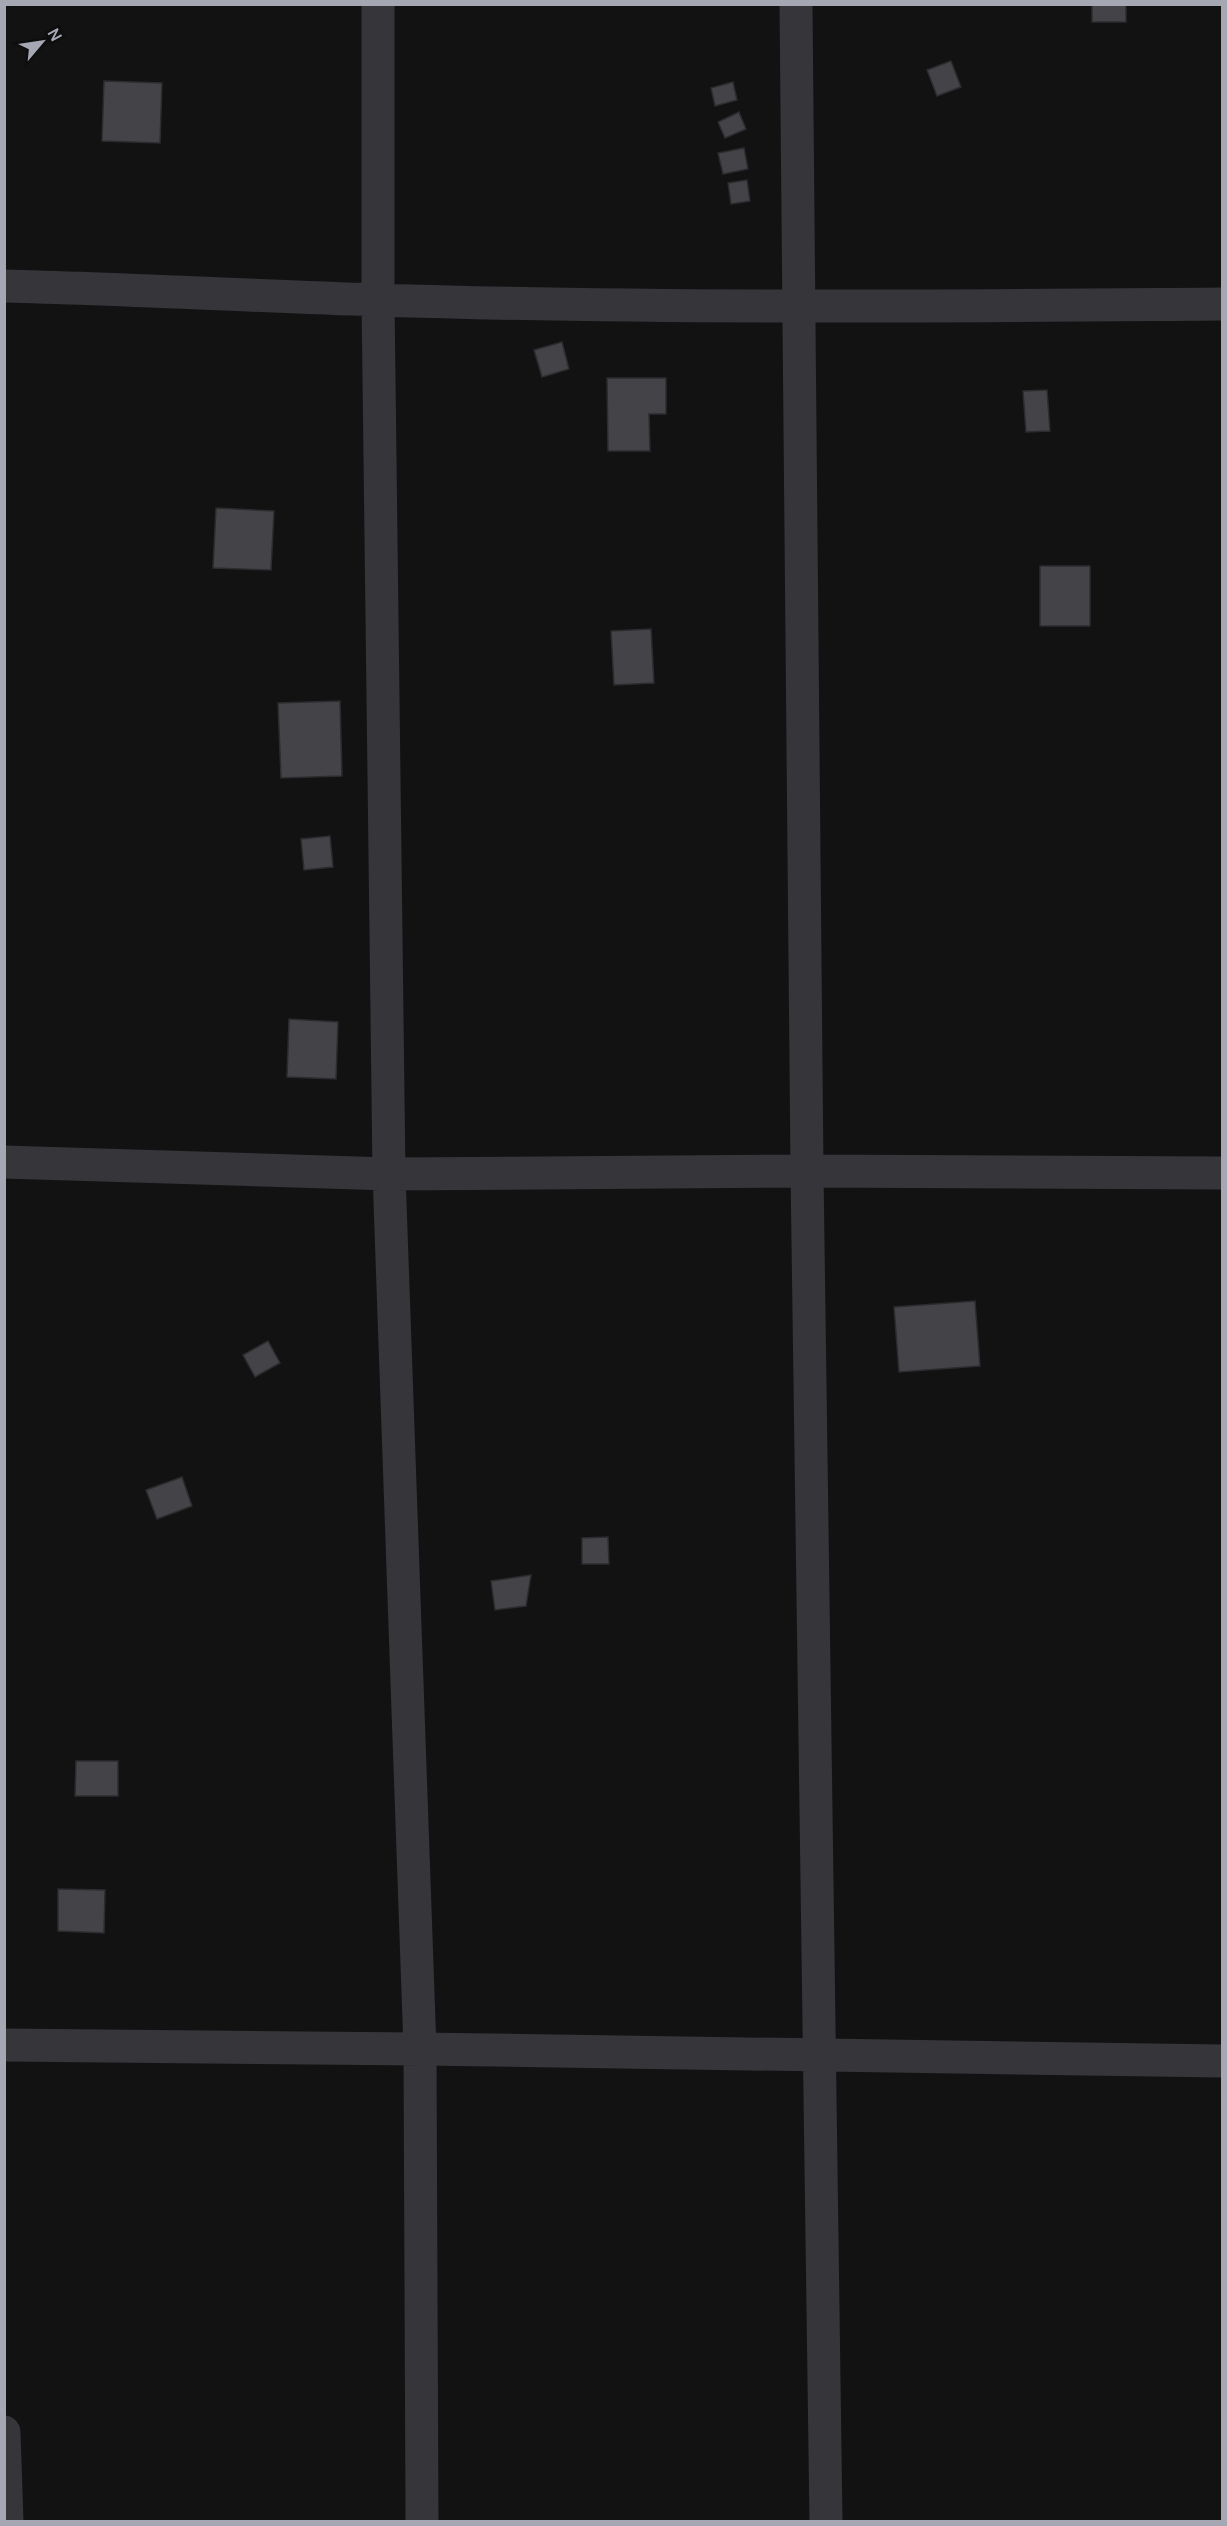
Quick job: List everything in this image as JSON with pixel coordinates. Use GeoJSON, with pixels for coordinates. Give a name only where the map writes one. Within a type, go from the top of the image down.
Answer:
{"type":"FeatureCollection","features":[{"type":"Feature","properties":{"kind":"street"},"geometry":{"type":"LineString","coordinates":[[378,4],[378,300],[389,1174],[420,2049],[422,2522]]}},
{"type":"Feature","properties":{"kind":"street"},"geometry":{"type":"LineString","coordinates":[[796,4],[797,307],[807,1172],[826,2522]]}},
{"type":"Feature","properties":{"kind":"street"},"geometry":{"type":"LineString","coordinates":[[4,286],[116,288],[378,300],[797,307],[1222,304]]}},
{"type":"Feature","properties":{"kind":"street"},"geometry":{"type":"LineString","coordinates":[[4,1162],[389,1174],[1222,1173]]}},
{"type":"Feature","properties":{"kind":"street"},"geometry":{"type":"LineString","coordinates":[[4,2045],[1222,2061]]}},
{"type":"Feature","properties":{"kind":"street"},"geometry":{"type":"LineString","coordinates":[[4,2432],[7,2522]]}},
{"type":"Feature","properties":{"kind":"building"},"geometry":{"type":"Polygon","coordinates":[[[1092,4],[1126,4],[1126,22],[1092,22],[1092,4]]]}},
{"type":"Feature","properties":{"kind":"building"},"geometry":{"type":"Polygon","coordinates":[[[951,61],[961,87],[937,96],[927,70],[951,61]]]}},
{"type":"Feature","properties":{"kind":"building"},"geometry":{"type":"Polygon","coordinates":[[[104,81],[162,83],[160,143],[102,141],[104,81]]]}},
{"type":"Feature","properties":{"kind":"building"},"geometry":{"type":"Polygon","coordinates":[[[733,82],[737,100],[715,106],[711,88],[733,82]]]}},
{"type":"Feature","properties":{"kind":"building"},"geometry":{"type":"Polygon","coordinates":[[[739,112],[746,129],[725,138],[718,122],[739,112]]]}},
{"type":"Feature","properties":{"kind":"building"},"geometry":{"type":"Polygon","coordinates":[[[744,148],[748,169],[723,174],[718,153],[744,148]]]}},
{"type":"Feature","properties":{"kind":"building"},"geometry":{"type":"Polygon","coordinates":[[[747,180],[750,201],[731,204],[728,183],[747,180]]]}},
{"type":"Feature","properties":{"kind":"building"},"geometry":{"type":"Polygon","coordinates":[[[562,342],[569,369],[542,377],[534,350],[562,342]]]}},
{"type":"Feature","properties":{"kind":"building"},"geometry":{"type":"Polygon","coordinates":[[[607,378],[666,378],[666,414],[649,414],[650,451],[608,451],[607,378]]]}},
{"type":"Feature","properties":{"kind":"building"},"geometry":{"type":"Polygon","coordinates":[[[1047,390],[1050,431],[1026,432],[1023,391],[1047,390]]]}},
{"type":"Feature","properties":{"kind":"building"},"geometry":{"type":"Polygon","coordinates":[[[216,508],[274,511],[271,570],[213,568],[216,508]]]}},
{"type":"Feature","properties":{"kind":"building"},"geometry":{"type":"Polygon","coordinates":[[[1040,566],[1090,566],[1090,626],[1040,626],[1040,566]]]}},
{"type":"Feature","properties":{"kind":"building"},"geometry":{"type":"Polygon","coordinates":[[[651,629],[654,683],[614,685],[611,631],[651,629]]]}},
{"type":"Feature","properties":{"kind":"building"},"geometry":{"type":"Polygon","coordinates":[[[340,701],[342,776],[281,778],[278,703],[340,701]]]}},
{"type":"Feature","properties":{"kind":"building"},"geometry":{"type":"Polygon","coordinates":[[[330,836],[333,867],[304,870],[301,839],[330,836]]]}},
{"type":"Feature","properties":{"kind":"building"},"geometry":{"type":"Polygon","coordinates":[[[289,1019],[338,1022],[336,1079],[287,1077],[289,1019]]]}},
{"type":"Feature","properties":{"kind":"building"},"geometry":{"type":"Polygon","coordinates":[[[975,1301],[980,1366],[899,1372],[894,1307],[975,1301]]]}},
{"type":"Feature","properties":{"kind":"building"},"geometry":{"type":"Polygon","coordinates":[[[268,1341],[280,1363],[255,1377],[243,1355],[268,1341]]]}},
{"type":"Feature","properties":{"kind":"building"},"geometry":{"type":"Polygon","coordinates":[[[182,1477],[192,1506],[157,1519],[146,1490],[182,1477]]]}},
{"type":"Feature","properties":{"kind":"building"},"geometry":{"type":"Polygon","coordinates":[[[608,1537],[609,1564],[582,1564],[582,1538],[608,1537]]]}},
{"type":"Feature","properties":{"kind":"building"},"geometry":{"type":"Polygon","coordinates":[[[531,1575],[526,1606],[495,1610],[491,1581],[531,1575]]]}},
{"type":"Feature","properties":{"kind":"building"},"geometry":{"type":"Polygon","coordinates":[[[76,1761],[118,1761],[118,1796],[75,1796],[76,1761]]]}},
{"type":"Feature","properties":{"kind":"building"},"geometry":{"type":"Polygon","coordinates":[[[58,1889],[105,1890],[104,1933],[58,1931],[58,1889]]]}}]}
